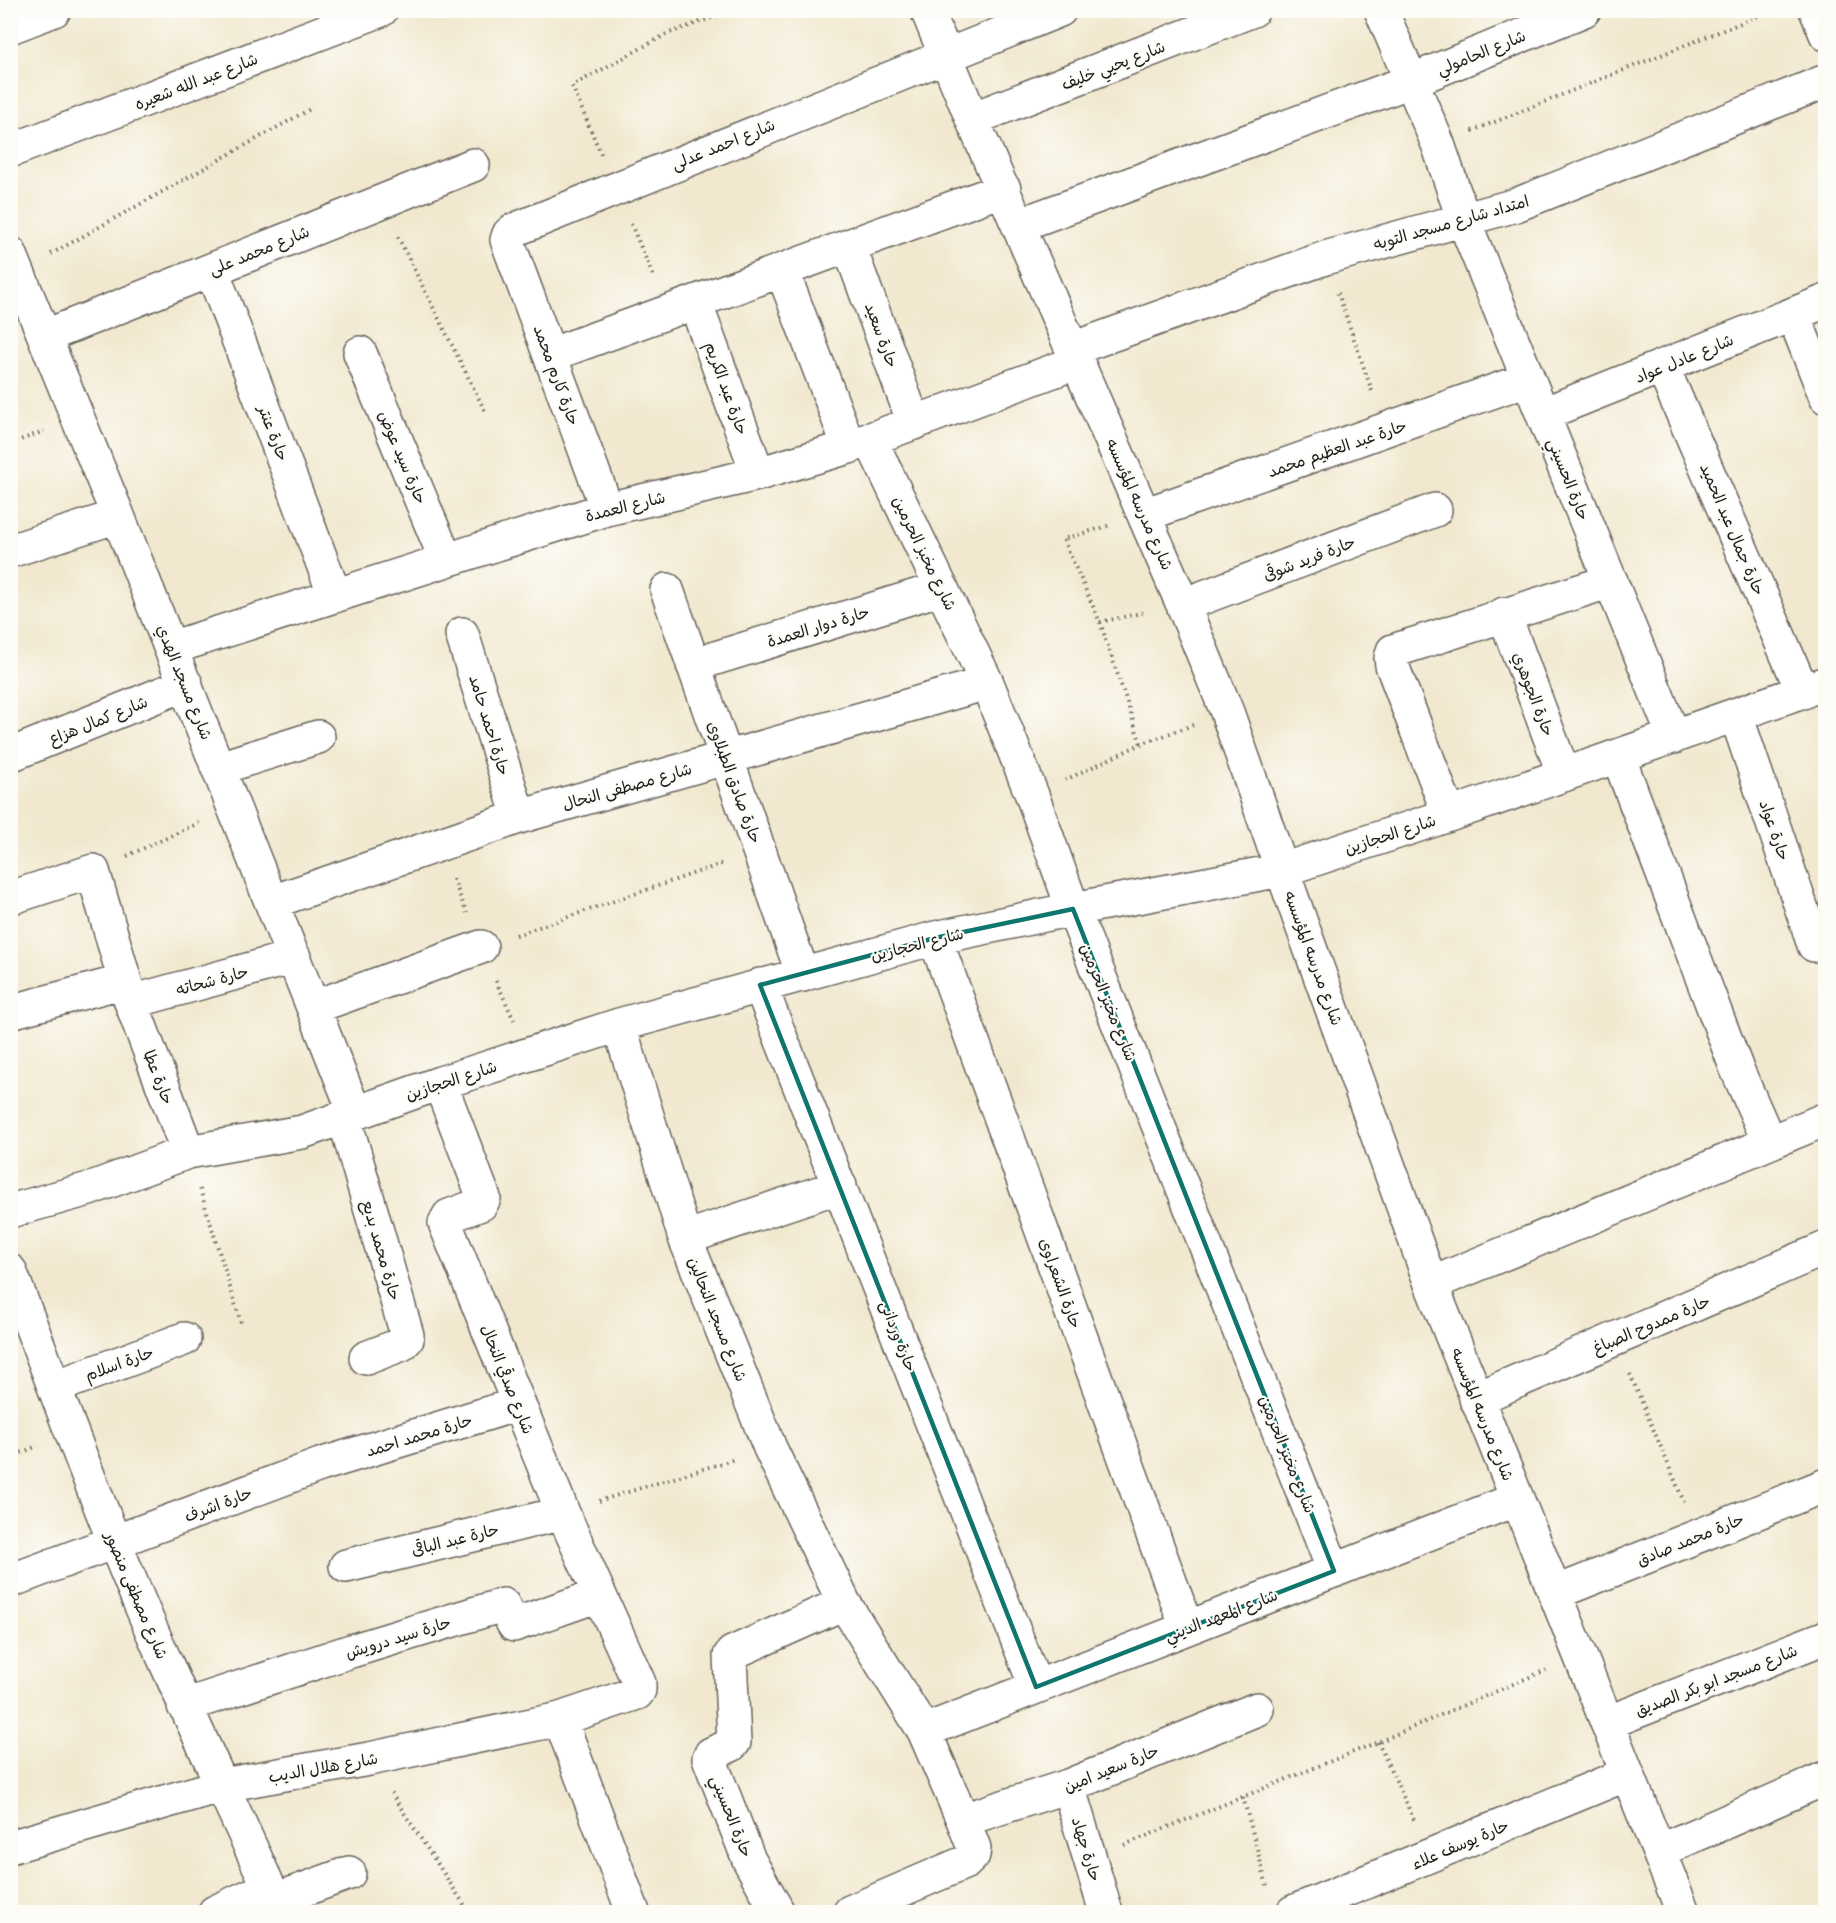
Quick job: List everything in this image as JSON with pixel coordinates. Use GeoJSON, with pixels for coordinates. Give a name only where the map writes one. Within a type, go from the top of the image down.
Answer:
{"type":"FeatureCollection","features":[{"type":"Feature","properties":{"kind":"street"},"geometry":{"type":"LineString","coordinates":[[10,27],[54,10]]}},
{"type":"Feature","properties":{"kind":"street","name":"شارع عبد الله شعيره"},"geometry":{"type":"LineString","coordinates":[[10,151],[381,10]]}},
{"type":"Feature","properties":{"kind":"street","name":"شارع مدرسه المؤسسه"},"geometry":{"type":"LineString","coordinates":[[927,10],[1227,712],[1431,1284],[1683,1912]]}},
{"type":"Feature","properties":{"kind":"street","name":"شارع احمد عدلى"},"geometry":{"type":"LineString","coordinates":[[507,240],[509,234],[514,230],[1060,10]]}},
{"type":"Feature","properties":{"kind":"street","name":"شارع يحيي خليف"},"geometry":{"type":"LineString","coordinates":[[972,119],[1253,10]]}},
{"type":"Feature","properties":{"kind":"street","name":"حارة الحسيني"},"geometry":{"type":"LineString","coordinates":[[1381,10],[1438,144],[1464,221],[1674,737]]}},
{"type":"Feature","properties":{"kind":"street","name":"شارع الحامولي"},"geometry":{"type":"LineString","coordinates":[[1019,225],[1411,81],[1584,10]]}},
{"type":"Feature","properties":{"kind":"street"},"geometry":{"type":"LineString","coordinates":[[1816,10],[1826,34]]}},
{"type":"Feature","properties":{"kind":"street","name":"امتداد شارع مسجد التوبه"},"geometry":{"type":"LineString","coordinates":[[1075,355],[1326,258],[1516,206],[1826,81]]}},
{"type":"Feature","properties":{"kind":"street","name":"شارع محمد على"},"geometry":{"type":"LineString","coordinates":[[45,336],[473,165]]}},
{"type":"Feature","properties":{"kind":"street"},"geometry":{"type":"LineString","coordinates":[[550,355],[1004,189]]}},
{"type":"Feature","properties":{"kind":"street","name":"حارة كارم محمد"},"geometry":{"type":"LineString","coordinates":[[507,240],[607,509]]}},
{"type":"Feature","properties":{"kind":"street","name":"حارة سعيد"},"geometry":{"type":"LineString","coordinates":[[849,246],[914,423]]}},
{"type":"Feature","properties":{"kind":"street","name":"شارع مسجد الهدي"},"geometry":{"type":"LineString","coordinates":[[13,266],[45,336],[186,684],[314,1007],[350,1115]]}},
{"type":"Feature","properties":{"kind":"street","name":"حارة عنتر"},"geometry":{"type":"LineString","coordinates":[[212,270],[336,596]]}},
{"type":"Feature","properties":{"kind":"street","name":"شارع مخبز الحرمين"},"geometry":{"type":"LineString","coordinates":[[782,270],[860,443],[942,588],[987,682],[1032,795],[1073,909],[1334,1570]]}},
{"type":"Feature","properties":{"kind":"street","name":"شارع عادل عواد"},"geometry":{"type":"LineString","coordinates":[[1543,414],[1826,301]]}},
{"type":"Feature","properties":{"kind":"street","name":"حارة عبد الكريم"},"geometry":{"type":"LineString","coordinates":[[695,302],[758,474]]}},
{"type":"Feature","properties":{"kind":"street"},"geometry":{"type":"LineString","coordinates":[[1793,314],[1826,397]]}},
{"type":"Feature","properties":{"kind":"street","name":"حارة سيد عوض"},"geometry":{"type":"LineString","coordinates":[[360,353],[446,560]]}},
{"type":"Feature","properties":{"kind":"street","name":"شارع العمدة"},"geometry":{"type":"LineString","coordinates":[[171,648],[607,509],[758,474],[860,443],[914,423],[1075,355]]}},
{"type":"Feature","properties":{"kind":"street","name":"حارة جمال عبد الحميد"},"geometry":{"type":"LineString","coordinates":[[1662,366],[1814,687]]}},
{"type":"Feature","properties":{"kind":"street","name":"حارة عبد العظيم محمد"},"geometry":{"type":"LineString","coordinates":[[1144,515],[1528,379]]}},
{"type":"Feature","properties":{"kind":"street","name":"حارة فريد شوقى"},"geometry":{"type":"LineString","coordinates":[[1183,605],[1435,510]]}},
{"type":"Feature","properties":{"kind":"street"},"geometry":{"type":"LineString","coordinates":[[10,551],[118,516]]}},
{"type":"Feature","properties":{"kind":"street"},"geometry":{"type":"LineString","coordinates":[[1449,815],[1392,664],[1393,651],[1611,581]]}},
{"type":"Feature","properties":{"kind":"street","name":"حارة دوار العمدة"},"geometry":{"type":"LineString","coordinates":[[693,665],[942,588]]}},
{"type":"Feature","properties":{"kind":"street","name":"حارة صادق الطبلاوى"},"geometry":{"type":"LineString","coordinates":[[667,590],[803,975]]}},
{"type":"Feature","properties":{"kind":"street","name":"حارة الجوهري"},"geometry":{"type":"LineString","coordinates":[[1504,614],[1564,775]]}},
{"type":"Feature","properties":{"kind":"street","name":"حارة احمد حامد"},"geometry":{"type":"LineString","coordinates":[[462,634],[519,817]]}},
{"type":"Feature","properties":{"kind":"street","name":"شارع مصطفى النحال"},"geometry":{"type":"LineString","coordinates":[[272,902],[519,817],[987,682]]}},
{"type":"Feature","properties":{"kind":"street","name":"شارع كمال هزاع"},"geometry":{"type":"LineString","coordinates":[[10,755],[186,684]]}},
{"type":"Feature","properties":{"kind":"street","name":"شارع الحجازين"},"geometry":{"type":"LineString","coordinates":[[10,1211],[89,1189],[188,1152],[302,1132],[440,1083],[619,1025],[935,938],[1073,909],[1282,870],[1449,815],[1814,687]]}},
{"type":"Feature","properties":{"kind":"street","name":"حارة عواد"},"geometry":{"type":"LineString","coordinates":[[1736,715],[1814,945]]}},
{"type":"Feature","properties":{"kind":"street"},"geometry":{"type":"LineString","coordinates":[[219,768],[318,737]]}},
{"type":"Feature","properties":{"kind":"street"},"geometry":{"type":"LineString","coordinates":[[1618,756],[1736,1067],[1769,1142]]}},
{"type":"Feature","properties":{"kind":"street"},"geometry":{"type":"LineString","coordinates":[[10,898],[93,871]]}},
{"type":"Feature","properties":{"kind":"street","name":"حارة عطا"},"geometry":{"type":"LineString","coordinates":[[93,871],[128,992],[188,1152]]}},
{"type":"Feature","properties":{"kind":"street","name":"حارة الشعراوى"},"geometry":{"type":"LineString","coordinates":[[935,938],[1187,1628]]}},
{"type":"Feature","properties":{"kind":"street"},"geometry":{"type":"LineString","coordinates":[[314,1007],[481,947]]}},
{"type":"Feature","properties":{"kind":"street","name":"حارة شحاته"},"geometry":{"type":"LineString","coordinates":[[10,1012],[128,992],[294,957]]}},
{"type":"Feature","properties":{"kind":"street","name":"حارة وردانى"},"geometry":{"type":"LineString","coordinates":[[760,985],[1036,1687]]}},
{"type":"Feature","properties":{"kind":"street","name":"شارع مسجد النحالين"},"geometry":{"type":"LineString","coordinates":[[619,1025],[685,1238],[770,1448],[844,1603],[924,1731],[974,1848],[973,1855],[966,1862],[850,1912]]}},
{"type":"Feature","properties":{"kind":"street","name":"شارع صدقي النحال"},"geometry":{"type":"LineString","coordinates":[[440,1083],[484,1198],[481,1204],[449,1216],[445,1223],[563,1513],[639,1683],[637,1693]]}},
{"type":"Feature","properties":{"kind":"street","name":"حارة محمد بديع"},"geometry":{"type":"LineString","coordinates":[[350,1115],[407,1335],[407,1339],[402,1344],[366,1358]]}},
{"type":"Feature","properties":{"kind":"street"},"geometry":{"type":"LineString","coordinates":[[1431,1284],[1826,1119]]}},
{"type":"Feature","properties":{"kind":"street"},"geometry":{"type":"LineString","coordinates":[[685,1238],[840,1186]]}},
{"type":"Feature","properties":{"kind":"street","name":"حارة ممدوح الصباغ"},"geometry":{"type":"LineString","coordinates":[[1476,1399],[1826,1248]]}},
{"type":"Feature","properties":{"kind":"street","name":"شارع مصطفى منصور"},"geometry":{"type":"LineString","coordinates":[[10,1271],[115,1543],[184,1706],[223,1785],[274,1900]]}},
{"type":"Feature","properties":{"kind":"street","name":"حارة اسلام"},"geometry":{"type":"LineString","coordinates":[[55,1387],[184,1339]]}},
{"type":"Feature","properties":{"kind":"street","name":"حارة محمد احمد"},"geometry":{"type":"LineString","coordinates":[[320,1465],[518,1404]]}},
{"type":"Feature","properties":{"kind":"street","name":"حارة اشرف"},"geometry":{"type":"LineString","coordinates":[[10,1581],[320,1465]]}},
{"type":"Feature","properties":{"kind":"street","name":"حارة محمد صادق"},"geometry":{"type":"LineString","coordinates":[[1555,1593],[1826,1485]]}},
{"type":"Feature","properties":{"kind":"street","name":"شارع المعهد الديني"},"geometry":{"type":"LineString","coordinates":[[924,1731],[1517,1499]]}},
{"type":"Feature","properties":{"kind":"street","name":"حارة عبد الباقى"},"geometry":{"type":"LineString","coordinates":[[346,1566],[563,1513]]}},
{"type":"Feature","properties":{"kind":"street","name":"حارة سيد درويش"},"geometry":{"type":"LineString","coordinates":[[184,1706],[351,1651],[503,1605],[514,1625],[599,1595]]}},
{"type":"Feature","properties":{"kind":"street","name":"حارة الحسيني"},"geometry":{"type":"LineString","coordinates":[[778,1912],[749,1860],[709,1758],[711,1754],[734,1742],[730,1656],[734,1652],[844,1603]]}},
{"type":"Feature","properties":{"kind":"street","name":"شارع مسجد ابو بكر الصديق"},"geometry":{"type":"LineString","coordinates":[[1607,1723],[1826,1637]]}},
{"type":"Feature","properties":{"kind":"street","name":"شارع هلال الديب"},"geometry":{"type":"LineString","coordinates":[[10,1847],[223,1785],[369,1759],[560,1719],[637,1693]]}},
{"type":"Feature","properties":{"kind":"street","name":"حارة سعيد امين"},"geometry":{"type":"LineString","coordinates":[[963,1820],[1068,1786],[1257,1709]]}},
{"type":"Feature","properties":{"kind":"street"},"geometry":{"type":"LineString","coordinates":[[560,1719],[633,1912]]}},
{"type":"Feature","properties":{"kind":"street","name":"حارة يوسف علاء"},"geometry":{"type":"LineString","coordinates":[[1293,1912],[1627,1774]]}},
{"type":"Feature","properties":{"kind":"street"},"geometry":{"type":"LineString","coordinates":[[1659,1851],[1826,1778]]}},
{"type":"Feature","properties":{"kind":"street","name":"حارة جهاد"},"geometry":{"type":"LineString","coordinates":[[1068,1786],[1106,1912]]}},
{"type":"Feature","properties":{"kind":"street"},"geometry":{"type":"LineString","coordinates":[[215,1912],[274,1900],[349,1873]]}},
{"type":"Feature","properties":{"kind":"path"},"geometry":{"type":"LineString","coordinates":[[572,86],[667,34],[733,10]]}},
{"type":"Feature","properties":{"kind":"path"},"geometry":{"type":"LineString","coordinates":[[1438,144],[1773,10]]}},
{"type":"Feature","properties":{"kind":"path"},"geometry":{"type":"LineString","coordinates":[[13,266],[312,108]]}},
{"type":"Feature","properties":{"kind":"path"},"geometry":{"type":"LineString","coordinates":[[380,201],[486,413]]}},
{"type":"Feature","properties":{"kind":"path"},"geometry":{"type":"LineString","coordinates":[[1326,258],[1386,431]]}},
{"type":"Feature","properties":{"kind":"path"},"geometry":{"type":"LineString","coordinates":[[1141,744],[1100,622],[1063,539],[1144,515]]}},
{"type":"Feature","properties":{"kind":"path"},"geometry":{"type":"LineString","coordinates":[[1032,795],[1141,744],[1227,712]]}},
{"type":"Feature","properties":{"kind":"path"},"geometry":{"type":"LineString","coordinates":[[93,871],[234,807]]}},
{"type":"Feature","properties":{"kind":"path"},"geometry":{"type":"LineString","coordinates":[[439,845],[529,1054]]}},
{"type":"Feature","properties":{"kind":"path"},"geometry":{"type":"LineString","coordinates":[[481,947],[759,851]]}},
{"type":"Feature","properties":{"kind":"path"},"geometry":{"type":"LineString","coordinates":[[188,1152],[241,1323]]}},
{"type":"Feature","properties":{"kind":"path"},"geometry":{"type":"LineString","coordinates":[[1615,1339],[1699,1536]]}},
{"type":"Feature","properties":{"kind":"path"},"geometry":{"type":"LineString","coordinates":[[563,1513],[770,1448]]}},
{"type":"Feature","properties":{"kind":"path"},"geometry":{"type":"LineString","coordinates":[[1090,1859],[1378,1742],[1580,1656]]}},
{"type":"Feature","properties":{"kind":"path"},"geometry":{"type":"LineString","coordinates":[[1378,1742],[1431,1856]]}},
{"type":"Feature","properties":{"kind":"path"},"geometry":{"type":"LineString","coordinates":[[369,1759],[469,1912]]}},
{"type":"Feature","properties":{"kind":"path"},"geometry":{"type":"LineString","coordinates":[[1243,1797],[1268,1889]]}},
{"type":"Feature","properties":{"kind":"highlighted area"},"geometry":{"type":"Polygon","coordinates":[[[1073,909],[1334,1571],[1036,1687],[760,985],[935,938],[1073,909]]]}}]}
